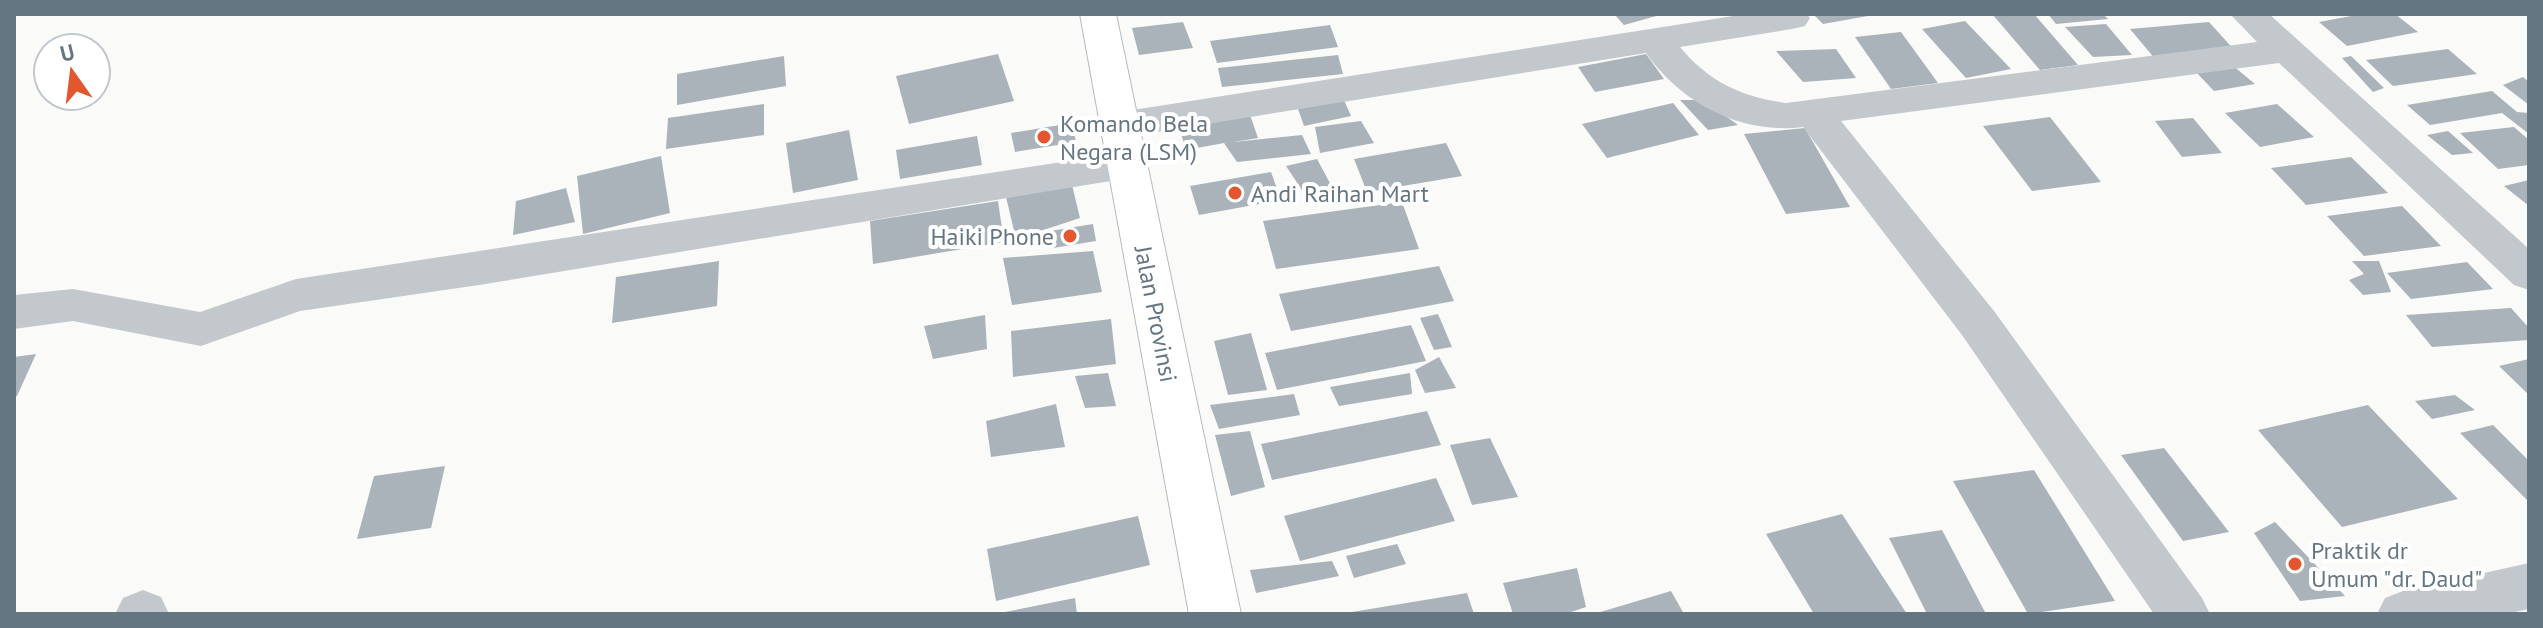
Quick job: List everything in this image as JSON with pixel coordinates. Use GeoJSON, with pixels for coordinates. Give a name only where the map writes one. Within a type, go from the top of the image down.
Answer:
{"type":"FeatureCollection","features":[{"type":"Feature","properties":{"kind":"main road","name":"Jalan Provinsi"},"geometry":{"type":"LineString","coordinates":[[1098,14],[1215,614]]}},
{"type":"Feature","properties":{"kind":"street"},"geometry":{"type":"LineString","coordinates":[[2248,14],[2529,274]]}},
{"type":"Feature","properties":{"kind":"street"},"geometry":{"type":"LineString","coordinates":[[14,312],[73,305],[201,329],[296,295],[479,269],[1656,40],[1792,18]]}},
{"type":"Feature","properties":{"kind":"street"},"geometry":{"type":"LineString","coordinates":[[1656,40],[1683,77],[1711,96],[1764,114],[1814,114],[2287,50]]}},
{"type":"Feature","properties":{"kind":"street"},"geometry":{"type":"LineString","coordinates":[[1814,114],[1978,323],[2184,614]]}},
{"type":"Feature","properties":{"kind":"street"},"geometry":{"type":"LineString","coordinates":[[2403,614],[2529,586]]}},
{"type":"Feature","properties":{"kind":"building"},"geometry":{"type":"Polygon","coordinates":[[[1614,14],[1660,14],[1660,15],[1624,25],[1614,14]]]}},
{"type":"Feature","properties":{"kind":"building"},"geometry":{"type":"Polygon","coordinates":[[[1813,14],[1868,14],[1868,16],[1823,24],[1813,14]]]}},
{"type":"Feature","properties":{"kind":"building"},"geometry":{"type":"Polygon","coordinates":[[[2034,14],[2078,65],[2040,70],[1993,15],[2034,14]]]}},
{"type":"Feature","properties":{"kind":"building"},"geometry":{"type":"Polygon","coordinates":[[[2048,14],[2103,14],[2108,19],[2056,24],[2048,14]]]}},
{"type":"Feature","properties":{"kind":"building"},"geometry":{"type":"Polygon","coordinates":[[[2362,14],[2395,14],[2418,32],[2347,46],[2319,22],[2362,14]]]}},
{"type":"Feature","properties":{"kind":"building"},"geometry":{"type":"Polygon","coordinates":[[[1965,21],[2011,69],[1966,78],[1922,29],[1965,21]]]}},
{"type":"Feature","properties":{"kind":"building"},"geometry":{"type":"Polygon","coordinates":[[[1183,22],[1193,48],[1139,55],[1132,28],[1183,22]]]}},
{"type":"Feature","properties":{"kind":"building"},"geometry":{"type":"Polygon","coordinates":[[[2209,22],[2237,53],[2156,60],[2130,29],[2209,22]]]}},
{"type":"Feature","properties":{"kind":"building"},"geometry":{"type":"Polygon","coordinates":[[[2106,24],[2132,55],[2093,57],[2065,27],[2106,24]]]}},
{"type":"Feature","properties":{"kind":"building"},"geometry":{"type":"Polygon","coordinates":[[[1330,25],[1338,47],[1217,63],[1210,41],[1330,25]]]}},
{"type":"Feature","properties":{"kind":"building"},"geometry":{"type":"Polygon","coordinates":[[[1901,32],[1938,83],[1891,89],[1855,37],[1901,32]]]}},
{"type":"Feature","properties":{"kind":"building"},"geometry":{"type":"Polygon","coordinates":[[[1836,49],[1856,78],[1803,82],[1776,51],[1836,49]]]}},
{"type":"Feature","properties":{"kind":"building"},"geometry":{"type":"Polygon","coordinates":[[[2448,49],[2477,74],[2393,86],[2366,60],[2448,49]]]}},
{"type":"Feature","properties":{"kind":"building"},"geometry":{"type":"Polygon","coordinates":[[[998,54],[1014,101],[909,124],[896,76],[998,54]]]}},
{"type":"Feature","properties":{"kind":"building"},"geometry":{"type":"Polygon","coordinates":[[[1646,54],[1664,79],[1595,92],[1578,67],[1646,54]]]}},
{"type":"Feature","properties":{"kind":"building"},"geometry":{"type":"Polygon","coordinates":[[[1338,55],[1343,74],[1222,87],[1218,68],[1338,55]]]}},
{"type":"Feature","properties":{"kind":"building"},"geometry":{"type":"Polygon","coordinates":[[[784,56],[786,86],[677,105],[677,74],[784,56]]]}},
{"type":"Feature","properties":{"kind":"building"},"geometry":{"type":"Polygon","coordinates":[[[2351,56],[2384,88],[2373,92],[2342,58],[2351,56]]]}},
{"type":"Feature","properties":{"kind":"building"},"geometry":{"type":"Polygon","coordinates":[[[2232,65],[2255,84],[2214,91],[2195,71],[2232,65]]]}},
{"type":"Feature","properties":{"kind":"building"},"geometry":{"type":"Polygon","coordinates":[[[2523,77],[2529,82],[2529,105],[2503,85],[2523,77]]]}},
{"type":"Feature","properties":{"kind":"building"},"geometry":{"type":"Polygon","coordinates":[[[2492,91],[2517,112],[2529,113],[2529,134],[2502,113],[2430,125],[2407,105],[2492,91]]]}},
{"type":"Feature","properties":{"kind":"building"},"geometry":{"type":"Polygon","coordinates":[[[1343,98],[1351,116],[1304,126],[1298,109],[1343,98]]]}},
{"type":"Feature","properties":{"kind":"building"},"geometry":{"type":"Polygon","coordinates":[[[1680,100],[1703,100],[1738,125],[1708,130],[1680,100]]]}},
{"type":"Feature","properties":{"kind":"building"},"geometry":{"type":"Polygon","coordinates":[[[1673,103],[1699,135],[1607,158],[1582,124],[1673,103]]]}},
{"type":"Feature","properties":{"kind":"building"},"geometry":{"type":"Polygon","coordinates":[[[764,104],[764,135],[666,149],[668,118],[764,104]]]}},
{"type":"Feature","properties":{"kind":"building"},"geometry":{"type":"Polygon","coordinates":[[[2277,104],[2314,137],[2260,147],[2225,113],[2277,104]]]}},
{"type":"Feature","properties":{"kind":"building"},"geometry":{"type":"Polygon","coordinates":[[[1249,112],[1258,138],[1234,142],[1302,135],[1311,154],[1237,162],[1224,143],[1186,150],[1178,124],[1249,112]]]}},
{"type":"Feature","properties":{"kind":"building"},"geometry":{"type":"Polygon","coordinates":[[[2050,117],[2101,182],[2032,191],[1983,126],[2050,117]]]}},
{"type":"Feature","properties":{"kind":"building"},"geometry":{"type":"Polygon","coordinates":[[[2193,118],[2222,153],[2182,157],[2155,121],[2193,118]]]}},
{"type":"Feature","properties":{"kind":"building"},"geometry":{"type":"Polygon","coordinates":[[[1361,121],[1374,143],[1320,153],[1315,127],[1361,121]]]}},
{"type":"Feature","properties":{"kind":"building","name":"Komando Bela Negara (LSM)"},"geometry":{"type":"Polygon","coordinates":[[[1072,123],[1076,142],[1015,152],[1011,133],[1072,123]]]}},
{"type":"Feature","properties":{"kind":"building"},"geometry":{"type":"Polygon","coordinates":[[[2514,127],[2529,140],[2529,165],[2498,169],[2460,133],[2514,127]]]}},
{"type":"Feature","properties":{"kind":"building"},"geometry":{"type":"Polygon","coordinates":[[[1805,128],[1850,207],[1786,214],[1744,134],[1805,128]]]}},
{"type":"Feature","properties":{"kind":"building"},"geometry":{"type":"Polygon","coordinates":[[[849,130],[858,180],[793,193],[786,143],[849,130]]]}},
{"type":"Feature","properties":{"kind":"building"},"geometry":{"type":"Polygon","coordinates":[[[2448,131],[2473,153],[2452,155],[2427,135],[2448,131]]]}},
{"type":"Feature","properties":{"kind":"building"},"geometry":{"type":"Polygon","coordinates":[[[977,136],[982,165],[900,179],[896,150],[977,136]]]}},
{"type":"Feature","properties":{"kind":"building"},"geometry":{"type":"Polygon","coordinates":[[[1446,143],[1462,176],[1367,192],[1354,159],[1446,143]]]}},
{"type":"Feature","properties":{"kind":"building"},"geometry":{"type":"Polygon","coordinates":[[[661,156],[670,213],[583,234],[577,176],[661,156]]]}},
{"type":"Feature","properties":{"kind":"building"},"geometry":{"type":"Polygon","coordinates":[[[2351,157],[2388,193],[2306,205],[2271,168],[2351,157]]]}},
{"type":"Feature","properties":{"kind":"building"},"geometry":{"type":"Polygon","coordinates":[[[1317,159],[1332,187],[1304,193],[1286,166],[1317,159]]]}},
{"type":"Feature","properties":{"kind":"building","name":"Andi Raihan Mart"},"geometry":{"type":"Polygon","coordinates":[[[1271,172],[1281,200],[1199,215],[1190,186],[1271,172]]]}},
{"type":"Feature","properties":{"kind":"building"},"geometry":{"type":"Polygon","coordinates":[[[2529,180],[2529,206],[2504,186],[2529,180]]]}},
{"type":"Feature","properties":{"kind":"building"},"geometry":{"type":"Polygon","coordinates":[[[1072,185],[1080,218],[1016,239],[1006,197],[1072,185]]]}},
{"type":"Feature","properties":{"kind":"building"},"geometry":{"type":"Polygon","coordinates":[[[566,188],[575,222],[513,235],[516,201],[566,188]]]}},
{"type":"Feature","properties":{"kind":"building"},"geometry":{"type":"Polygon","coordinates":[[[998,201],[1004,242],[873,264],[870,221],[998,201]]]}},
{"type":"Feature","properties":{"kind":"building"},"geometry":{"type":"Polygon","coordinates":[[[1402,202],[1419,249],[1276,269],[1263,221],[1402,202]]]}},
{"type":"Feature","properties":{"kind":"building"},"geometry":{"type":"Polygon","coordinates":[[[2402,206],[2441,246],[2364,256],[2327,216],[2402,206]]]}},
{"type":"Feature","properties":{"kind":"building","name":"Haiki Phone"},"geometry":{"type":"Polygon","coordinates":[[[1093,224],[1096,241],[1047,249],[1044,232],[1093,224]]]}},
{"type":"Feature","properties":{"kind":"building"},"geometry":{"type":"Polygon","coordinates":[[[1093,251],[1102,292],[1012,305],[1003,258],[1093,251]]]}},
{"type":"Feature","properties":{"kind":"building"},"geometry":{"type":"Polygon","coordinates":[[[719,261],[717,306],[612,323],[616,277],[719,261]]]}},
{"type":"Feature","properties":{"kind":"building"},"geometry":{"type":"Polygon","coordinates":[[[2352,261],[2379,261],[2391,292],[2363,295],[2349,280],[2364,274],[2352,261]]]}},
{"type":"Feature","properties":{"kind":"building"},"geometry":{"type":"Polygon","coordinates":[[[2467,262],[2493,289],[2411,299],[2387,273],[2467,262]]]}},
{"type":"Feature","properties":{"kind":"building"},"geometry":{"type":"Polygon","coordinates":[[[1439,266],[1454,301],[1291,331],[1279,294],[1439,266]]]}},
{"type":"Feature","properties":{"kind":"building"},"geometry":{"type":"Polygon","coordinates":[[[2511,308],[2529,328],[2529,340],[2432,347],[2406,315],[2511,308]]]}},
{"type":"Feature","properties":{"kind":"building"},"geometry":{"type":"Polygon","coordinates":[[[1438,314],[1452,347],[1434,350],[1420,318],[1438,314]]]}},
{"type":"Feature","properties":{"kind":"building"},"geometry":{"type":"Polygon","coordinates":[[[985,315],[987,349],[933,359],[924,326],[985,315]]]}},
{"type":"Feature","properties":{"kind":"building"},"geometry":{"type":"Polygon","coordinates":[[[1111,319],[1116,364],[1013,377],[1011,331],[1111,319]]]}},
{"type":"Feature","properties":{"kind":"building"},"geometry":{"type":"Polygon","coordinates":[[[1411,325],[1426,361],[1277,390],[1265,353],[1411,325]]]}},
{"type":"Feature","properties":{"kind":"building"},"geometry":{"type":"Polygon","coordinates":[[[1251,333],[1267,390],[1228,395],[1214,341],[1251,333]]]}},
{"type":"Feature","properties":{"kind":"building"},"geometry":{"type":"Polygon","coordinates":[[[36,354],[17,396],[14,397],[14,357],[36,354]]]}},
{"type":"Feature","properties":{"kind":"building"},"geometry":{"type":"Polygon","coordinates":[[[1439,357],[1456,388],[1425,393],[1415,370],[1439,357]]]}},
{"type":"Feature","properties":{"kind":"building"},"geometry":{"type":"Polygon","coordinates":[[[2529,359],[2529,395],[2499,366],[2529,359]]]}},
{"type":"Feature","properties":{"kind":"building"},"geometry":{"type":"Polygon","coordinates":[[[1108,373],[1116,406],[1085,408],[1075,376],[1108,373]]]}},
{"type":"Feature","properties":{"kind":"building"},"geometry":{"type":"Polygon","coordinates":[[[1410,373],[1412,394],[1339,406],[1330,387],[1410,373]]]}},
{"type":"Feature","properties":{"kind":"building"},"geometry":{"type":"Polygon","coordinates":[[[1294,394],[1300,415],[1219,429],[1210,405],[1294,394]]]}},
{"type":"Feature","properties":{"kind":"building"},"geometry":{"type":"Polygon","coordinates":[[[2455,395],[2475,410],[2432,419],[2415,401],[2455,395]]]}},
{"type":"Feature","properties":{"kind":"building"},"geometry":{"type":"Polygon","coordinates":[[[1056,404],[1065,447],[991,457],[986,421],[1056,404]]]}},
{"type":"Feature","properties":{"kind":"building"},"geometry":{"type":"Polygon","coordinates":[[[2368,405],[2458,499],[2342,527],[2258,430],[2368,405]]]}},
{"type":"Feature","properties":{"kind":"building"},"geometry":{"type":"Polygon","coordinates":[[[1427,411],[1441,445],[1272,480],[1261,444],[1427,411]]]}},
{"type":"Feature","properties":{"kind":"building"},"geometry":{"type":"Polygon","coordinates":[[[2493,425],[2529,461],[2529,502],[2460,433],[2493,425]]]}},
{"type":"Feature","properties":{"kind":"building"},"geometry":{"type":"Polygon","coordinates":[[[1250,431],[1265,487],[1231,496],[1215,435],[1250,431]]]}},
{"type":"Feature","properties":{"kind":"building"},"geometry":{"type":"Polygon","coordinates":[[[1490,438],[1518,497],[1472,505],[1450,445],[1490,438]]]}},
{"type":"Feature","properties":{"kind":"building"},"geometry":{"type":"Polygon","coordinates":[[[2164,448],[2229,532],[2183,541],[2121,455],[2164,448]]]}},
{"type":"Feature","properties":{"kind":"building"},"geometry":{"type":"Polygon","coordinates":[[[445,466],[431,528],[357,539],[374,476],[445,466]]]}},
{"type":"Feature","properties":{"kind":"building"},"geometry":{"type":"Polygon","coordinates":[[[2034,470],[2115,601],[2028,614],[1953,481],[2034,470]]]}},
{"type":"Feature","properties":{"kind":"building"},"geometry":{"type":"Polygon","coordinates":[[[1436,478],[1455,521],[1300,561],[1284,516],[1436,478]]]}},
{"type":"Feature","properties":{"kind":"building"},"geometry":{"type":"Polygon","coordinates":[[[1842,514],[1907,614],[1814,614],[1766,534],[1842,514]]]}},
{"type":"Feature","properties":{"kind":"building"},"geometry":{"type":"Polygon","coordinates":[[[1138,516],[1150,565],[996,601],[987,549],[1138,516]]]}},
{"type":"Feature","properties":{"kind":"building","name":"Praktik dr Umum \"dr. Daud\""},"geometry":{"type":"Polygon","coordinates":[[[2275,522],[2345,596],[2300,601],[2254,533],[2275,522]]]}},
{"type":"Feature","properties":{"kind":"building"},"geometry":{"type":"Polygon","coordinates":[[[1942,530],[1986,614],[1927,614],[1889,538],[1942,530]]]}},
{"type":"Feature","properties":{"kind":"building"},"geometry":{"type":"Polygon","coordinates":[[[1397,544],[1406,564],[1354,578],[1346,556],[1397,544]]]}},
{"type":"Feature","properties":{"kind":"building"},"geometry":{"type":"Polygon","coordinates":[[[1332,561],[1339,576],[1256,593],[1250,570],[1332,561]]]}},
{"type":"Feature","properties":{"kind":"building"},"geometry":{"type":"Polygon","coordinates":[[[1577,568],[1586,607],[1565,614],[1513,614],[1503,583],[1577,568]]]}},
{"type":"Feature","properties":{"kind":"building"},"geometry":{"type":"Polygon","coordinates":[[[1671,591],[1684,614],[1597,613],[1671,591]]]}},
{"type":"Feature","properties":{"kind":"building"},"geometry":{"type":"Polygon","coordinates":[[[1467,593],[1474,614],[1352,614],[1352,612],[1467,593]]]}},
{"type":"Feature","properties":{"kind":"building"},"geometry":{"type":"Polygon","coordinates":[[[1075,598],[1077,614],[1000,614],[1000,613],[1075,598]]]}},
{"type":"Feature","properties":{"kind":"place","name":"Komando Bela Negara (LSM)"},"geometry":{"type":"Point","coordinates":[1044,137]}},
{"type":"Feature","properties":{"kind":"place","name":"Andi Raihan Mart"},"geometry":{"type":"Point","coordinates":[1235,193]}},
{"type":"Feature","properties":{"kind":"place","name":"Haiki Phone"},"geometry":{"type":"Point","coordinates":[1070,236]}},
{"type":"Feature","properties":{"kind":"place","name":"Praktik dr Umum \"dr. Daud\""},"geometry":{"type":"Point","coordinates":[2295,564]}}]}
